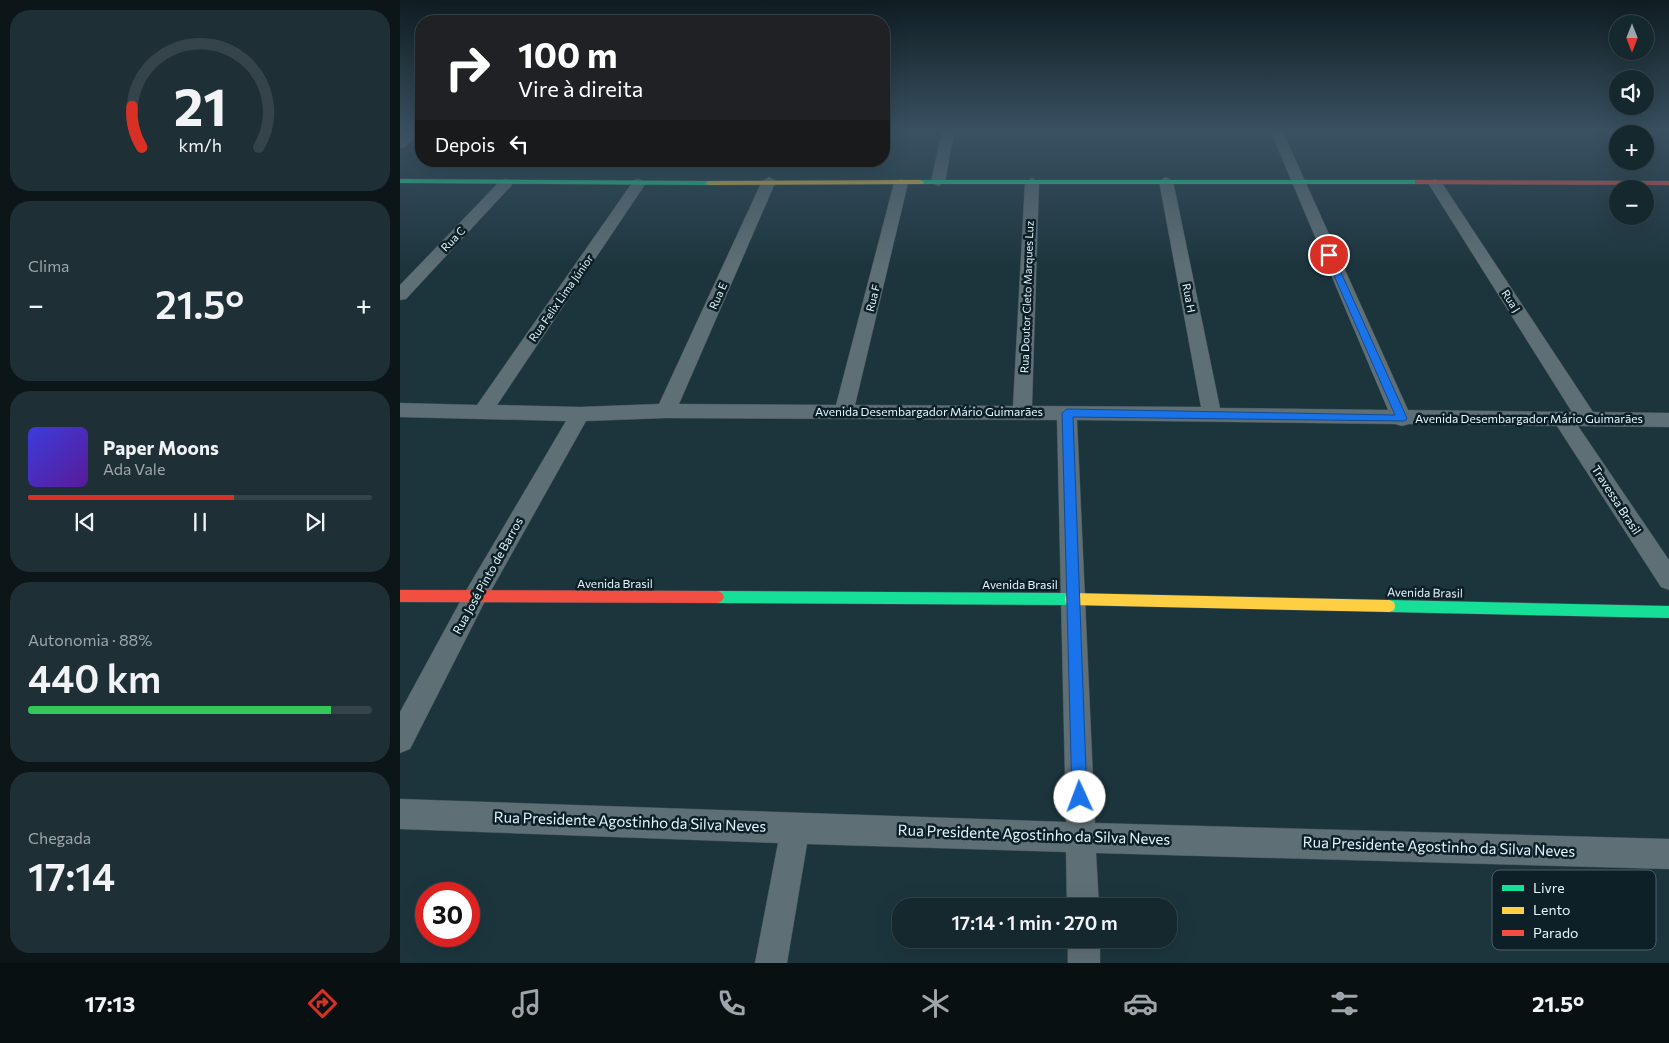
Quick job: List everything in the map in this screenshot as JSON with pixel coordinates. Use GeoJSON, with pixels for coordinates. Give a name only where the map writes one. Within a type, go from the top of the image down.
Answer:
{"type":"FeatureCollection","features":[{"type":"Feature","properties":{"kind":"street"},"geometry":{"type":"LineString","coordinates":[[938,182],[939,177]]}},
{"type":"Feature","properties":{"kind":"street"},"geometry":{"type":"LineString","coordinates":[[1295,177],[1402,418]]}},
{"type":"Feature","properties":{"kind":"street"},"geometry":{"type":"LineString","coordinates":[[400,181],[506,183],[769,181],[902,184],[938,182],[1166,181],[1669,183]]}},
{"type":"Feature","properties":{"kind":"street","name":"Rua E"},"geometry":{"type":"LineString","coordinates":[[666,411],[769,181]]}},
{"type":"Feature","properties":{"kind":"street","name":"Rua H"},"geometry":{"type":"LineString","coordinates":[[1166,181],[1212,415]]}},
{"type":"Feature","properties":{"kind":"street","name":"Rua Doutor Cleto Marques Luz"},"geometry":{"type":"LineString","coordinates":[[1022,413],[1032,182]]}},
{"type":"Feature","properties":{"kind":"street","name":"Rua C"},"geometry":{"type":"LineString","coordinates":[[400,295],[506,183]]}},
{"type":"Feature","properties":{"kind":"street","name":"Rua Felix Lima Júnior"},"geometry":{"type":"LineString","coordinates":[[482,412],[639,183]]}},
{"type":"Feature","properties":{"kind":"street","name":"Rua J"},"geometry":{"type":"LineString","coordinates":[[1435,183],[1588,420]]}},
{"type":"Feature","properties":{"kind":"street","name":"Rua F"},"geometry":{"type":"LineString","coordinates":[[844,412],[902,184]]}},
{"type":"Feature","properties":{"kind":"street","name":"Avenida Desembargador Mário Guimarães"},"geometry":{"type":"LineString","coordinates":[[400,410],[580,414],[666,411],[1067,413],[1564,421],[1669,420]]}},
{"type":"Feature","properties":{"kind":"street"},"geometry":{"type":"LineString","coordinates":[[1067,413],[1083,898]]}},
{"type":"Feature","properties":{"kind":"street","name":"Rua José Pinto de Barros"},"geometry":{"type":"LineString","coordinates":[[400,739],[475,597],[580,414]]}},
{"type":"Feature","properties":{"kind":"street","name":"Travessa Brasil"},"geometry":{"type":"LineString","coordinates":[[1564,421],[1669,580]]}},
{"type":"Feature","properties":{"kind":"street","name":"Avenida Brasil"},"geometry":{"type":"LineString","coordinates":[[400,596],[1072,599],[1669,612]]}},
{"type":"Feature","properties":{"kind":"street","name":"Rua Presidente Agostinho da Silva Neves"},"geometry":{"type":"LineString","coordinates":[[400,814],[795,829],[1669,854]]}},
{"type":"Feature","properties":{"kind":"street"},"geometry":{"type":"LineString","coordinates":[[771,963],[795,829]]}},
{"type":"Feature","properties":{"kind":"street"},"geometry":{"type":"LineString","coordinates":[[1084,948],[1084,963]]}},
{"type":"Feature","properties":{"kind":"traffic: fast"},"geometry":{"type":"LineString","coordinates":[[400,181],[709,183]]}},
{"type":"Feature","properties":{"kind":"traffic: fast"},"geometry":{"type":"LineString","coordinates":[[920,182],[1418,182]]}},
{"type":"Feature","properties":{"kind":"traffic: fast"},"geometry":{"type":"LineString","coordinates":[[718,597],[1071,599]]}},
{"type":"Feature","properties":{"kind":"traffic: fast"},"geometry":{"type":"LineString","coordinates":[[1389,606],[1669,612]]}},
{"type":"Feature","properties":{"kind":"traffic: slow"},"geometry":{"type":"LineString","coordinates":[[709,183],[920,182]]}},
{"type":"Feature","properties":{"kind":"traffic: slow"},"geometry":{"type":"LineString","coordinates":[[1071,599],[1389,606]]}},
{"type":"Feature","properties":{"kind":"traffic: jam"},"geometry":{"type":"LineString","coordinates":[[1418,182],[1669,183]]}},
{"type":"Feature","properties":{"kind":"traffic: jam"},"geometry":{"type":"LineString","coordinates":[[400,596],[718,597]]}},
{"type":"Feature","properties":{"kind":"route"},"geometry":{"type":"LineString","coordinates":[[1080,797],[1067,413],[1402,418],[1329,255]]}}]}
